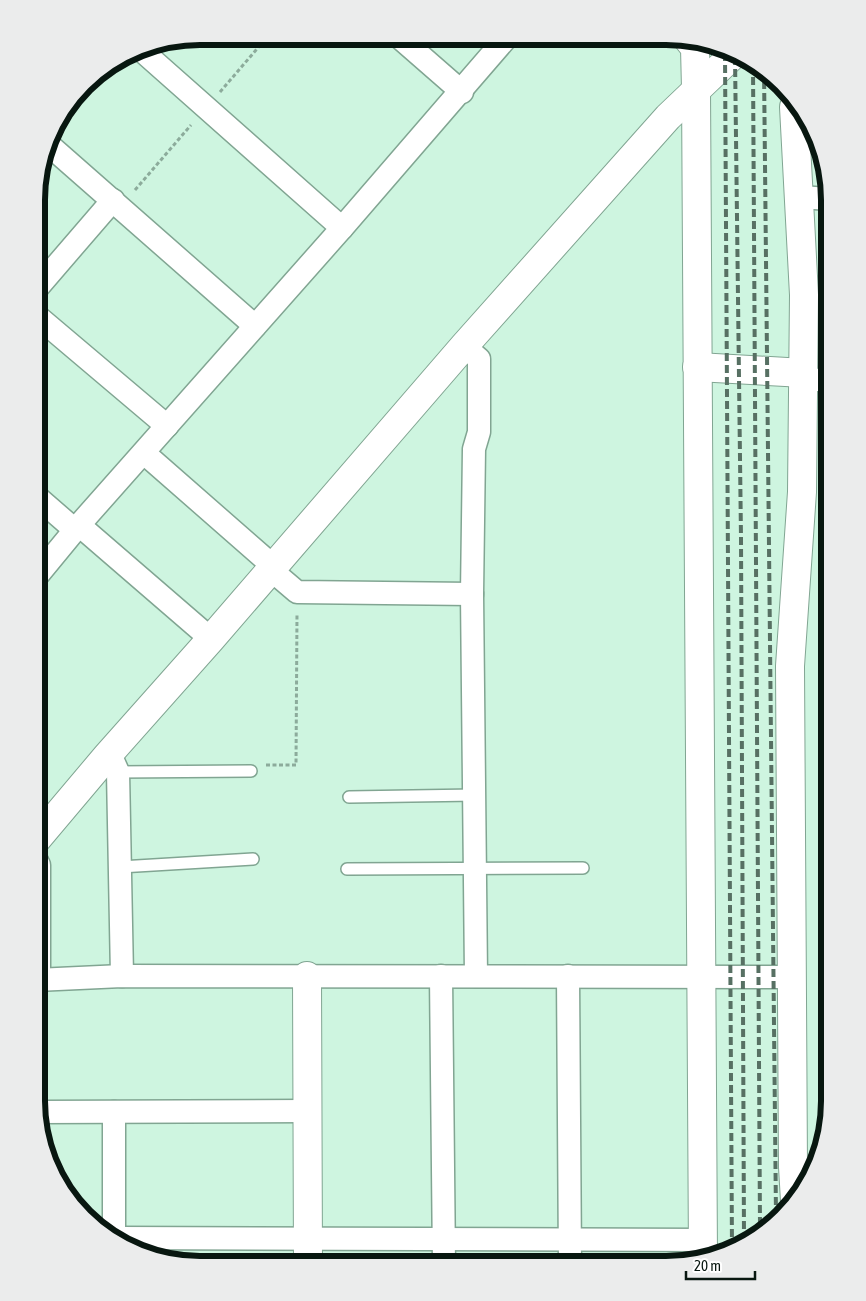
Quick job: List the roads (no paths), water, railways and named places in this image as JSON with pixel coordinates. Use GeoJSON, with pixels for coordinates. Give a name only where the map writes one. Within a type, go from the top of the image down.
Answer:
{"type":"FeatureCollection","features":[{"type":"Feature","properties":{"kind":"street"},"geometry":{"type":"LineString","coordinates":[[408,45],[462,92]]}},
{"type":"Feature","properties":{"kind":"street"},"geometry":{"type":"LineString","coordinates":[[45,566],[462,92],[500,45]]}},
{"type":"Feature","properties":{"kind":"street"},"geometry":{"type":"LineString","coordinates":[[131,1239],[308,1251],[444,1239],[570,1240],[703,1249],[699,976],[696,48]]}},
{"type":"Feature","properties":{"kind":"street"},"geometry":{"type":"LineString","coordinates":[[146,55],[342,228]]}},
{"type":"Feature","properties":{"kind":"street"},"geometry":{"type":"LineString","coordinates":[[45,824],[112,764],[272,568],[464,346],[668,117],[729,59]]}},
{"type":"Feature","properties":{"kind":"street"},"geometry":{"type":"LineString","coordinates":[[794,114],[804,295],[812,378],[790,666],[792,1167],[794,1188]]}},
{"type":"Feature","properties":{"kind":"street"},"geometry":{"type":"LineString","coordinates":[[54,149],[255,326]]}},
{"type":"Feature","properties":{"kind":"street"},"geometry":{"type":"LineString","coordinates":[[800,197],[821,198]]}},
{"type":"Feature","properties":{"kind":"street"},"geometry":{"type":"LineString","coordinates":[[45,279],[113,200]]}},
{"type":"Feature","properties":{"kind":"street"},"geometry":{"type":"LineString","coordinates":[[45,322],[167,426]]}},
{"type":"Feature","properties":{"kind":"street"},"geometry":{"type":"LineString","coordinates":[[464,346],[479,359],[479,432],[474,449],[472,594],[476,976]]}},
{"type":"Feature","properties":{"kind":"street"},"geometry":{"type":"LineString","coordinates":[[697,367],[812,378]]}},
{"type":"Feature","properties":{"kind":"street"},"geometry":{"type":"LineString","coordinates":[[144,453],[272,568],[296,592],[472,594]]}},
{"type":"Feature","properties":{"kind":"street"},"geometry":{"type":"LineString","coordinates":[[45,503],[212,640]]}},
{"type":"Feature","properties":{"kind":"street"},"geometry":{"type":"LineString","coordinates":[[112,764],[120,867],[122,976]]}},
{"type":"Feature","properties":{"kind":"street"},"geometry":{"type":"LineString","coordinates":[[45,980],[122,976],[792,977]]}},
{"type":"Feature","properties":{"kind":"street"},"geometry":{"type":"LineString","coordinates":[[307,976],[308,1251]]}},
{"type":"Feature","properties":{"kind":"street"},"geometry":{"type":"LineString","coordinates":[[441,976],[444,1256]]}},
{"type":"Feature","properties":{"kind":"street"},"geometry":{"type":"LineString","coordinates":[[568,976],[570,1256]]}},
{"type":"Feature","properties":{"kind":"street"},"geometry":{"type":"LineString","coordinates":[[46,1112],[307,1111]]}},
{"type":"Feature","properties":{"kind":"street"},"geometry":{"type":"LineString","coordinates":[[114,1112],[114,1229]]}},
{"type":"Feature","properties":{"kind":"lane"},"geometry":{"type":"LineString","coordinates":[[112,764],[251,771]]}},
{"type":"Feature","properties":{"kind":"lane"},"geometry":{"type":"LineString","coordinates":[[350,797],[475,795]]}},
{"type":"Feature","properties":{"kind":"lane"},"geometry":{"type":"LineString","coordinates":[[120,867],[253,859]]}},
{"type":"Feature","properties":{"kind":"lane"},"geometry":{"type":"LineString","coordinates":[[347,868],[583,868]]}},
{"type":"Feature","properties":{"kind":"railway"},"geometry":{"type":"LineString","coordinates":[[725,57],[732,1241]]}},
{"type":"Feature","properties":{"kind":"railway"},"geometry":{"type":"LineString","coordinates":[[735,62],[741,538],[744,1234]]}},
{"type":"Feature","properties":{"kind":"railway"},"geometry":{"type":"LineString","coordinates":[[753,72],[760,1224]]}},
{"type":"Feature","properties":{"kind":"railway"},"geometry":{"type":"LineString","coordinates":[[764,80],[776,1211]]}}]}
